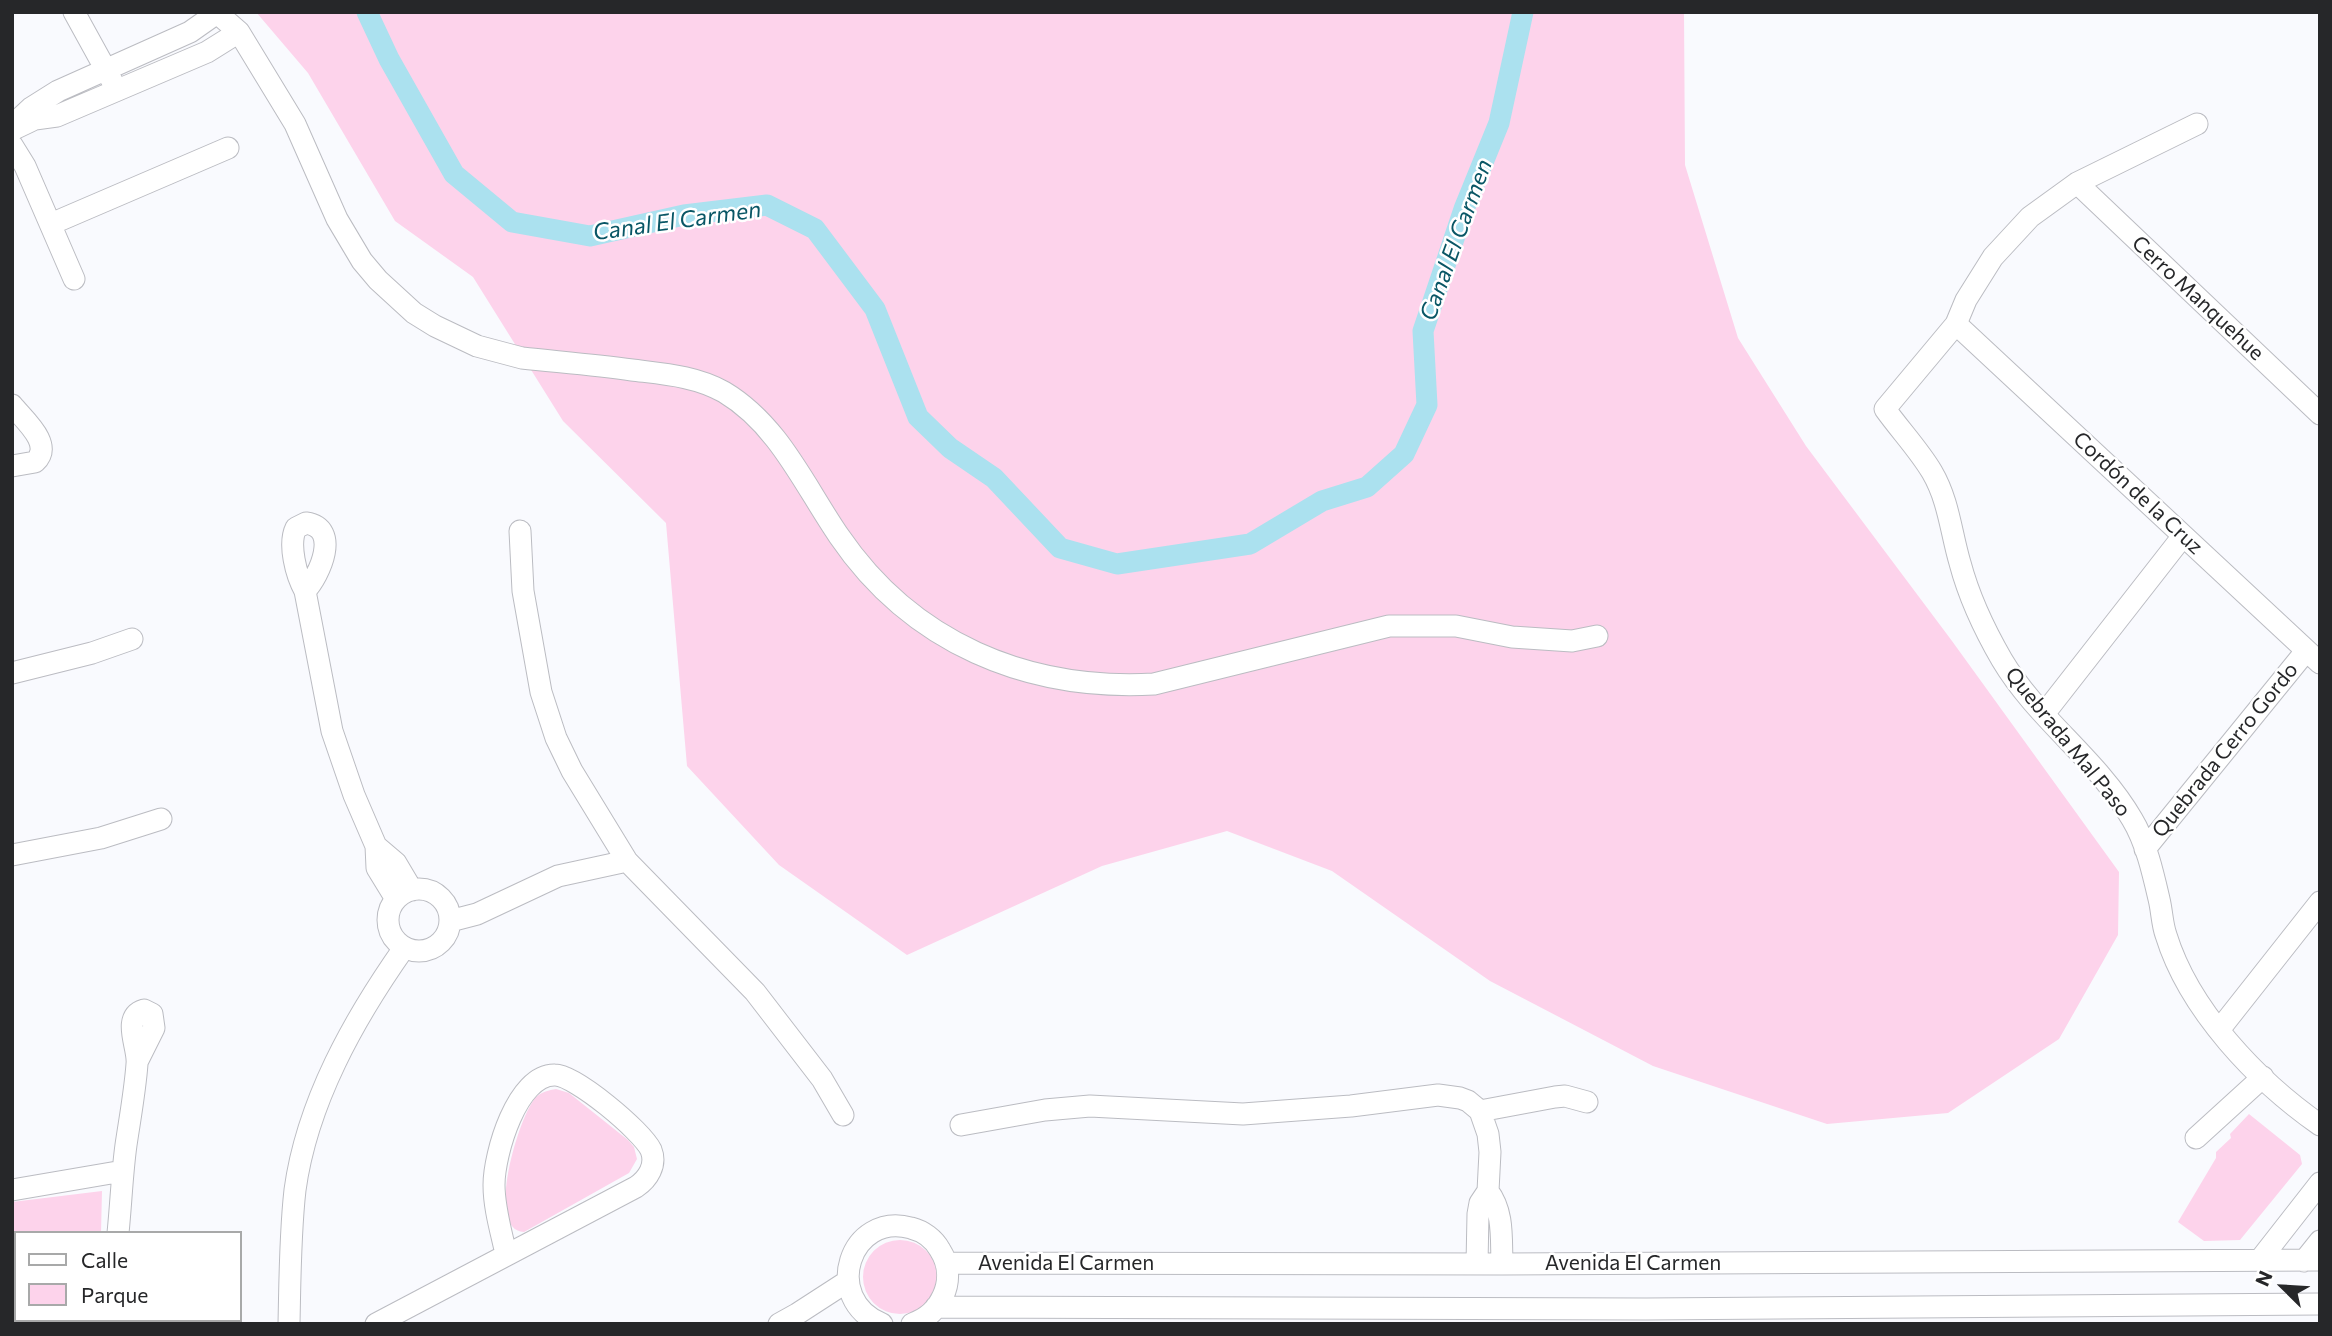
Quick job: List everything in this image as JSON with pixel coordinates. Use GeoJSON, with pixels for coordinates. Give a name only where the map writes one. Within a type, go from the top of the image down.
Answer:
{"type":"FeatureCollection","features":[{"type":"Feature","properties":{"kind":"street"},"geometry":{"type":"LineString","coordinates":[[74,12],[117,90]]}},
{"type":"Feature","properties":{"kind":"street"},"geometry":{"type":"LineString","coordinates":[[12,128],[30,108],[58,90],[190,32],[217,12],[239,32],[295,124],[349,240],[378,280],[396,297],[435,326],[466,342],[499,353],[522,358],[685,376],[722,391],[751,411],[773,433],[838,535],[879,585],[928,626],[984,657],[1011,668],[1048,678],[1125,686],[1154,684],[1389,626],[1456,626],[1512,637],[1572,641],[1597,636]]}},
{"type":"Feature","properties":{"kind":"street"},"geometry":{"type":"LineString","coordinates":[[12,128],[35,119],[57,116],[207,52],[239,32]]}},
{"type":"Feature","properties":{"kind":"street"},"geometry":{"type":"LineString","coordinates":[[1955,324],[1978,278],[2009,237],[2052,199],[2077,183],[2197,124]]}},
{"type":"Feature","properties":{"kind":"street"},"geometry":{"type":"LineString","coordinates":[[12,145],[25,166],[74,279]]}},
{"type":"Feature","properties":{"kind":"street"},"geometry":{"type":"LineString","coordinates":[[51,224],[228,148]]}},
{"type":"Feature","properties":{"kind":"street","name":"Cerro Manquehue"},"geometry":{"type":"LineString","coordinates":[[2077,183],[2320,414]]}},
{"type":"Feature","properties":{"kind":"street","name":"Quebrada Mal Paso"},"geometry":{"type":"LineString","coordinates":[[1955,324],[1885,409],[1932,472],[1949,513],[1966,585],[1989,638],[2021,688],[2098,772],[2133,820],[2159,900],[2165,933],[2192,992],[2219,1030],[2287,1102],[2320,1125]]}},
{"type":"Feature","properties":{"kind":"street","name":"Cordón de la Cruz"},"geometry":{"type":"LineString","coordinates":[[1955,324],[2313,657]]}},
{"type":"Feature","properties":{"kind":"street"},"geometry":{"type":"LineString","coordinates":[[12,405],[37,436],[42,447],[42,452],[35,462],[12,466]]}},
{"type":"Feature","properties":{"kind":"street"},"geometry":{"type":"LineString","coordinates":[[520,531],[523,591],[537,671],[547,715],[572,771],[627,861],[755,992],[822,1079],[843,1115]]}},
{"type":"Feature","properties":{"kind":"street"},"geometry":{"type":"LineString","coordinates":[[2043,714],[2183,536]]}},
{"type":"Feature","properties":{"kind":"street"},"geometry":{"type":"LineString","coordinates":[[305,591],[332,732],[354,795],[376,846],[396,863],[404,894]]}},
{"type":"Feature","properties":{"kind":"street"},"geometry":{"type":"LineString","coordinates":[[12,673],[79,657],[132,639]]}},
{"type":"Feature","properties":{"kind":"street","name":"Quebrada Cerro Gordo"},"geometry":{"type":"LineString","coordinates":[[2144,849],[2313,657]]}},
{"type":"Feature","properties":{"kind":"street"},"geometry":{"type":"LineString","coordinates":[[12,855],[101,838],[161,819]]}},
{"type":"Feature","properties":{"kind":"street"},"geometry":{"type":"LineString","coordinates":[[450,921],[477,914],[558,876],[627,861]]}},
{"type":"Feature","properties":{"kind":"street"},"geometry":{"type":"LineString","coordinates":[[430,891],[439,896],[449,911],[450,921],[444,938],[430,949],[421,951],[404,948],[396,942],[388,925],[390,907],[404,894],[430,891]]}},
{"type":"Feature","properties":{"kind":"street"},"geometry":{"type":"LineString","coordinates":[[2219,1030],[2320,902]]}},
{"type":"Feature","properties":{"kind":"street"},"geometry":{"type":"LineString","coordinates":[[289,1324],[295,1191],[309,1129],[341,1051],[388,970],[404,948]]}},
{"type":"Feature","properties":{"kind":"street"},"geometry":{"type":"LineString","coordinates":[[118,1231],[123,1171],[138,1060]]}},
{"type":"Feature","properties":{"kind":"street"},"geometry":{"type":"LineString","coordinates":[[376,1324],[642,1183],[650,1171],[652,1157],[644,1142],[593,1094],[563,1076],[541,1077],[529,1087],[516,1106],[499,1152],[494,1187],[506,1254]]}},
{"type":"Feature","properties":{"kind":"street"},"geometry":{"type":"LineString","coordinates":[[2196,1138],[2263,1077]]}},
{"type":"Feature","properties":{"kind":"street"},"geometry":{"type":"LineString","coordinates":[[961,1125],[1045,1110],[1090,1106],[1243,1114],[1351,1107],[1451,1095],[1468,1101],[1480,1111],[1486,1123],[1490,1152],[1488,1191],[1480,1203],[1478,1214],[1477,1264]]}},
{"type":"Feature","properties":{"kind":"street"},"geometry":{"type":"LineString","coordinates":[[1480,1111],[1565,1096],[1587,1102]]}},
{"type":"Feature","properties":{"kind":"street"},"geometry":{"type":"LineString","coordinates":[[12,1190],[123,1171]]}},
{"type":"Feature","properties":{"kind":"street"},"geometry":{"type":"LineString","coordinates":[[2259,1261],[2320,1184]]}},
{"type":"Feature","properties":{"kind":"street"},"geometry":{"type":"LineString","coordinates":[[1488,1191],[1499,1211],[1503,1264]]}},
{"type":"Feature","properties":{"kind":"street"},"geometry":{"type":"LineString","coordinates":[[882,1324],[868,1317],[856,1305],[848,1281],[849,1262],[858,1246],[871,1233],[888,1226],[907,1226],[924,1233],[938,1246],[946,1263],[947,1286],[936,1307],[912,1324]]}},
{"type":"Feature","properties":{"kind":"street"},"geometry":{"type":"LineString","coordinates":[[2312,1261],[2320,1241]]}},
{"type":"Feature","properties":{"kind":"street","name":"Avenida El Carmen"},"geometry":{"type":"LineString","coordinates":[[946,1263],[2312,1261]]}},
{"type":"Feature","properties":{"kind":"street"},"geometry":{"type":"LineString","coordinates":[[779,1324],[848,1281]]}},
{"type":"Feature","properties":{"kind":"street"},"geometry":{"type":"LineString","coordinates":[[936,1307],[1657,1316],[2287,1314],[2320,1304]]}},
{"type":"Feature","properties":{"kind":"green space"},"geometry":{"type":"Polygon","coordinates":[[[256,12],[1684,12],[1685,165],[1738,338],[1806,446],[1952,641],[2119,872],[2118,935],[2059,1039],[1948,1113],[1827,1124],[1653,1066],[1490,981],[1332,871],[1227,831],[1102,866],[907,955],[779,865],[687,766],[666,523],[563,421],[473,277],[395,221],[308,73],[256,12]]]}},
{"type":"Feature","properties":{"kind":"green space"},"geometry":{"type":"Polygon","coordinates":[[[556,1089],[569,1093],[628,1140],[634,1147],[637,1159],[629,1173],[524,1232],[512,1226],[507,1213],[506,1193],[514,1147],[521,1125],[536,1097],[556,1089]]]}},
{"type":"Feature","properties":{"kind":"green space"},"geometry":{"type":"Polygon","coordinates":[[[2249,1114],[2300,1155],[2302,1164],[2240,1240],[2204,1241],[2178,1222],[2216,1158],[2216,1152],[2231,1138],[2230,1134],[2249,1114]]]}},
{"type":"Feature","properties":{"kind":"green space"},"geometry":{"type":"Polygon","coordinates":[[[102,1191],[101,1231],[14,1231],[12,1302],[12,1202],[102,1191]]]}},
{"type":"Feature","properties":{"kind":"green space"},"geometry":{"type":"Polygon","coordinates":[[[900,1240],[914,1243],[926,1251],[934,1263],[937,1277],[934,1291],[926,1303],[914,1311],[900,1314],[886,1311],[874,1303],[866,1291],[863,1277],[866,1263],[874,1251],[886,1243],[900,1240]]]}},
{"type":"Feature","properties":{"kind":"waterway","name":"Canal El Carmen"},"geometry":{"type":"LineString","coordinates":[[367,12],[389,59],[454,174],[512,222],[590,236],[684,215],[767,205],[815,229],[875,309],[918,417],[950,448],[994,478],[1060,548],[1117,564],[1250,544],[1322,501],[1367,487],[1404,454],[1427,405],[1423,331],[1464,209],[1499,123],[1523,12]]}}]}
